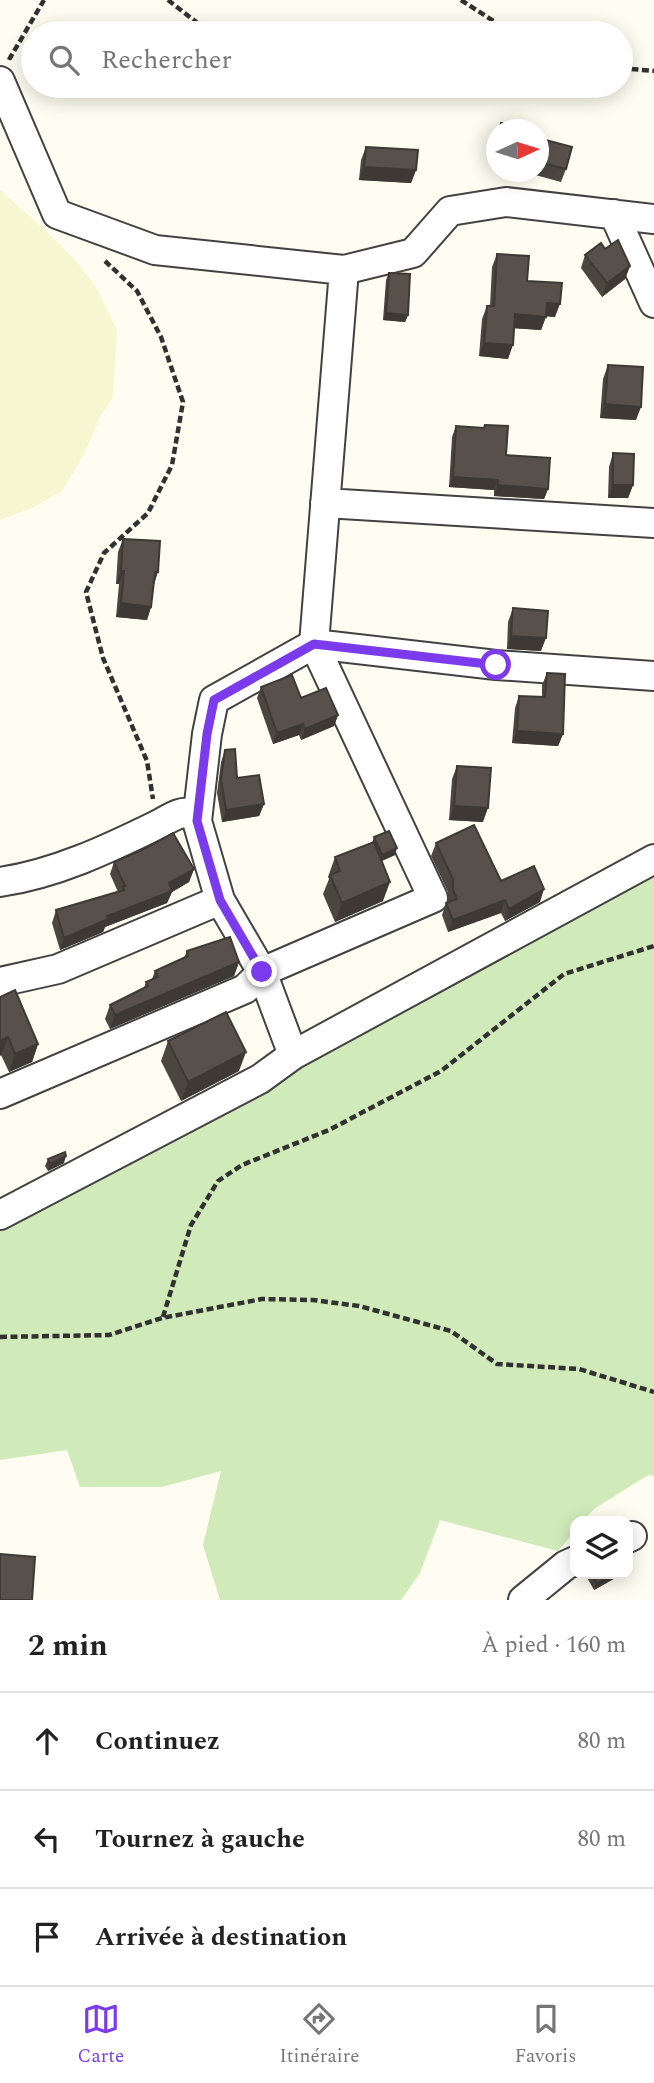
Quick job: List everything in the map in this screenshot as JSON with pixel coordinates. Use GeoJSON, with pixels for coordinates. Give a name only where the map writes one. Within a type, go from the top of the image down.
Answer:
{"type":"FeatureCollection","features":[{"type":"Feature","properties":{"kind":"street"},"geometry":{"type":"LineString","coordinates":[[0,81],[57,214],[155,250],[344,270],[413,253],[450,211],[506,202],[654,219]]}},
{"type":"Feature","properties":{"kind":"street"},"geometry":{"type":"LineString","coordinates":[[614,214],[654,303]]}},
{"type":"Feature","properties":{"kind":"street"},"geometry":{"type":"LineString","coordinates":[[0,1094],[244,989],[262,972],[433,898],[314,644],[344,270]]}},
{"type":"Feature","properties":{"kind":"street"},"geometry":{"type":"LineString","coordinates":[[326,503],[654,523]]}},
{"type":"Feature","properties":{"kind":"street"},"geometry":{"type":"LineString","coordinates":[[197,821],[207,734],[214,700],[314,644],[496,665],[654,676]]}},
{"type":"Feature","properties":{"kind":"street"},"geometry":{"type":"LineString","coordinates":[[0,882],[55,870],[187,811],[192,813],[197,821],[220,900],[262,972],[293,1055]]}},
{"type":"Feature","properties":{"kind":"street"},"geometry":{"type":"LineString","coordinates":[[0,1214],[260,1079],[293,1055],[654,859]]}},
{"type":"Feature","properties":{"kind":"street"},"geometry":{"type":"LineString","coordinates":[[0,982],[58,969],[220,900]]}},
{"type":"Feature","properties":{"kind":"street"},"geometry":{"type":"LineString","coordinates":[[523,1600],[570,1563]]}},
{"type":"Feature","properties":{"kind":"path"},"geometry":{"type":"LineString","coordinates":[[32,21],[44,0]]}},
{"type":"Feature","properties":{"kind":"path"},"geometry":{"type":"LineString","coordinates":[[168,0],[195,21]]}},
{"type":"Feature","properties":{"kind":"path"},"geometry":{"type":"LineString","coordinates":[[461,0],[493,21]]}},
{"type":"Feature","properties":{"kind":"path"},"geometry":{"type":"LineString","coordinates":[[0,55],[10,58],[21,39]]}},
{"type":"Feature","properties":{"kind":"path"},"geometry":{"type":"LineString","coordinates":[[633,69],[654,71]]}},
{"type":"Feature","properties":{"kind":"path"},"geometry":{"type":"LineString","coordinates":[[97,253],[137,291],[161,337],[184,402],[172,465],[148,513],[104,553],[86,592],[103,658],[147,761],[158,825]]}},
{"type":"Feature","properties":{"kind":"path"},"geometry":{"type":"LineString","coordinates":[[162,1318],[191,1225],[218,1181],[242,1165],[329,1130],[441,1071],[564,974],[654,946]]}},
{"type":"Feature","properties":{"kind":"path"},"geometry":{"type":"LineString","coordinates":[[0,1337],[109,1335],[162,1318],[262,1299],[313,1300],[359,1306],[451,1331],[497,1364],[579,1370],[654,1392]]}},
{"type":"Feature","properties":{"kind":"green space"},"geometry":{"type":"Polygon","coordinates":[[[0,190],[73,258],[96,287],[117,330],[113,397],[62,491],[32,508],[0,520],[0,190]]]}},
{"type":"Feature","properties":{"kind":"green space"},"geometry":{"type":"Polygon","coordinates":[[[654,874],[654,1476],[648,1475],[594,1509],[588,1516],[570,1516],[570,1537],[558,1551],[440,1520],[420,1573],[401,1600],[220,1600],[203,1545],[221,1471],[162,1487],[80,1487],[67,1450],[0,1460],[0,1229],[654,874]]]}},
{"type":"Feature","properties":{"kind":"building"},"geometry":{"type":"Polygon","coordinates":[[[549,141],[572,147],[566,169],[549,165],[549,141]]]}},
{"type":"Feature","properties":{"kind":"building"},"geometry":{"type":"Polygon","coordinates":[[[366,147],[418,150],[416,170],[364,167],[366,147]]]}},
{"type":"Feature","properties":{"kind":"building"},"geometry":{"type":"Polygon","coordinates":[[[618,240],[630,266],[607,283],[585,255],[601,243],[605,249],[618,240]]]}},
{"type":"Feature","properties":{"kind":"building"},"geometry":{"type":"Polygon","coordinates":[[[497,254],[529,256],[527,281],[562,283],[560,304],[547,303],[546,317],[515,314],[513,345],[484,343],[487,306],[494,306],[497,254]]]}},
{"type":"Feature","properties":{"kind":"building"},"geometry":{"type":"Polygon","coordinates":[[[389,273],[410,274],[408,315],[386,313],[389,273]]]}},
{"type":"Feature","properties":{"kind":"building"},"geometry":{"type":"Polygon","coordinates":[[[608,365],[643,367],[641,407],[605,404],[608,365]]]}},
{"type":"Feature","properties":{"kind":"building"},"geometry":{"type":"Polygon","coordinates":[[[485,425],[508,426],[506,455],[550,458],[548,489],[498,485],[498,480],[453,477],[456,426],[484,428],[485,425]]]}},
{"type":"Feature","properties":{"kind":"building"},"geometry":{"type":"Polygon","coordinates":[[[613,453],[634,454],[633,485],[613,485],[613,453]]]}},
{"type":"Feature","properties":{"kind":"building"},"geometry":{"type":"Polygon","coordinates":[[[123,539],[160,541],[158,572],[155,572],[151,607],[121,603],[123,539]]]}},
{"type":"Feature","properties":{"kind":"building"},"geometry":{"type":"Polygon","coordinates":[[[513,608],[548,611],[546,638],[511,636],[513,608]]]}},
{"type":"Feature","properties":{"kind":"building"},"geometry":{"type":"Polygon","coordinates":[[[547,673],[565,674],[563,734],[517,731],[519,696],[545,697],[547,673]]]}},
{"type":"Feature","properties":{"kind":"building"},"geometry":{"type":"Polygon","coordinates":[[[292,675],[301,698],[326,688],[338,715],[305,729],[303,724],[277,733],[261,687],[292,675]]]}},
{"type":"Feature","properties":{"kind":"building"},"geometry":{"type":"Polygon","coordinates":[[[235,749],[237,778],[259,775],[264,804],[226,810],[221,780],[225,750],[235,749]]]}},
{"type":"Feature","properties":{"kind":"building"},"geometry":{"type":"Polygon","coordinates":[[[457,766],[491,768],[488,808],[454,806],[457,766]]]}},
{"type":"Feature","properties":{"kind":"building"},"geometry":{"type":"Polygon","coordinates":[[[474,825],[501,881],[534,866],[544,889],[509,909],[505,900],[453,920],[446,903],[457,899],[453,890],[453,879],[436,843],[474,825]]]}},
{"type":"Feature","properties":{"kind":"building"},"geometry":{"type":"Polygon","coordinates":[[[389,831],[397,848],[382,855],[374,837],[389,831]]]}},
{"type":"Feature","properties":{"kind":"building"},"geometry":{"type":"Polygon","coordinates":[[[173,833],[194,869],[169,883],[172,891],[107,916],[108,919],[64,938],[56,910],[124,890],[125,886],[114,862],[173,833]]]}},
{"type":"Feature","properties":{"kind":"building"},"geometry":{"type":"Polygon","coordinates":[[[374,842],[390,882],[342,903],[330,875],[340,871],[335,857],[374,842]]]}},
{"type":"Feature","properties":{"kind":"building"},"geometry":{"type":"Polygon","coordinates":[[[230,937],[239,962],[115,1015],[110,1005],[148,986],[146,982],[158,977],[155,971],[188,956],[187,951],[230,937]]]}},
{"type":"Feature","properties":{"kind":"building"},"geometry":{"type":"Polygon","coordinates":[[[15,990],[38,1044],[15,1054],[8,1037],[0,1041],[0,997],[15,990]]]}},
{"type":"Feature","properties":{"kind":"building"},"geometry":{"type":"Polygon","coordinates":[[[226,1012],[246,1052],[188,1082],[168,1041],[226,1012]]]}},
{"type":"Feature","properties":{"kind":"building"},"geometry":{"type":"Polygon","coordinates":[[[65,1152],[66,1156],[50,1164],[48,1159],[65,1152]]]}},
{"type":"Feature","properties":{"kind":"building"},"geometry":{"type":"Polygon","coordinates":[[[0,1554],[35,1557],[32,1600],[0,1600],[0,1554]]]}},
{"type":"Feature","properties":{"kind":"route"},"geometry":{"type":"LineString","coordinates":[[262,972],[220,900],[197,821],[207,734],[214,700],[314,644],[496,665]]}}]}
